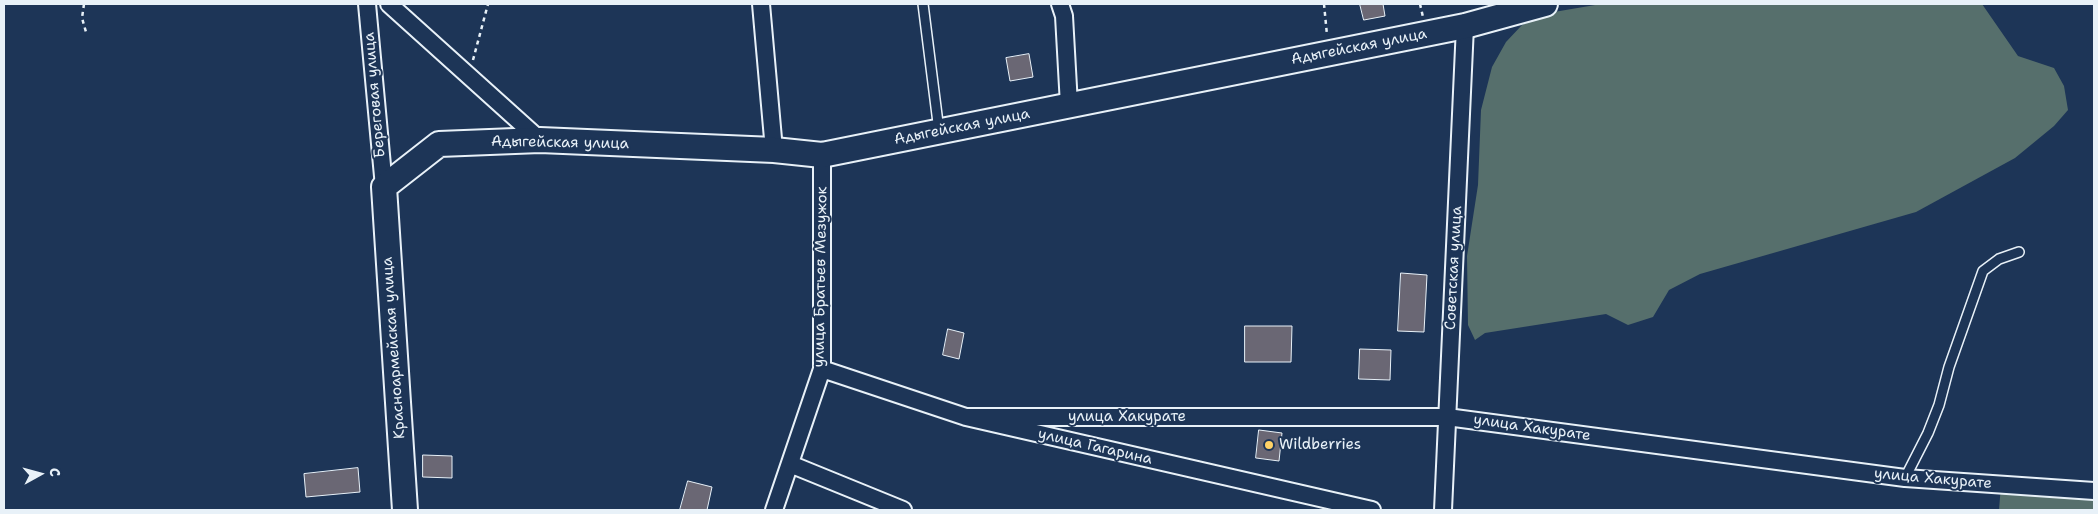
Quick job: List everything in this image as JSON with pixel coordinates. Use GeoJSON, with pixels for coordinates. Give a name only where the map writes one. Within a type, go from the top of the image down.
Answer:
{"type":"FeatureCollection","features":[{"type":"Feature","properties":{"kind":"main road","name":"Адыгейская улица"},"geometry":{"type":"LineString","coordinates":[[384,187],[439,144],[540,140],[774,150],[822,155],[1465,26],[1531,6]]}},
{"type":"Feature","properties":{"kind":"main road","name":"Красноармейская улица"},"geometry":{"type":"LineString","coordinates":[[384,187],[405,510]]}},
{"type":"Feature","properties":{"kind":"street","name":"Береговая улица"},"geometry":{"type":"LineString","coordinates":[[367,4],[384,187]]}},
{"type":"Feature","properties":{"kind":"street"},"geometry":{"type":"LineString","coordinates":[[389,4],[540,140]]}},
{"type":"Feature","properties":{"kind":"street"},"geometry":{"type":"LineString","coordinates":[[761,4],[774,150]]}},
{"type":"Feature","properties":{"kind":"street"},"geometry":{"type":"LineString","coordinates":[[1060,4],[1064,16],[1069,105]]}},
{"type":"Feature","properties":{"kind":"street","name":"Советская улица"},"geometry":{"type":"LineString","coordinates":[[1443,510],[1465,26]]}},
{"type":"Feature","properties":{"kind":"street","name":"улица Братьев Мезужок"},"geometry":{"type":"LineString","coordinates":[[774,510],[822,369],[822,155]]}},
{"type":"Feature","properties":{"kind":"street","name":"улица Гагарина"},"geometry":{"type":"LineString","coordinates":[[822,369],[966,417],[1372,510]]}},
{"type":"Feature","properties":{"kind":"street","name":"улица Хакурате"},"geometry":{"type":"LineString","coordinates":[[966,417],[1447,417],[1905,478],[2094,491]]}},
{"type":"Feature","properties":{"kind":"street"},"geometry":{"type":"LineString","coordinates":[[790,464],[903,510]]}},
{"type":"Feature","properties":{"kind":"lane"},"geometry":{"type":"LineString","coordinates":[[923,4],[938,132]]}},
{"type":"Feature","properties":{"kind":"lane"},"geometry":{"type":"LineString","coordinates":[[1905,478],[1928,433],[1939,405],[1949,367],[1983,271],[1999,259],[2020,252]]}},
{"type":"Feature","properties":{"kind":"path"},"geometry":{"type":"LineString","coordinates":[[84,4],[82,18],[86,32]]}},
{"type":"Feature","properties":{"kind":"path"},"geometry":{"type":"LineString","coordinates":[[469,75],[488,4]]}},
{"type":"Feature","properties":{"kind":"path"},"geometry":{"type":"LineString","coordinates":[[1324,4],[1329,53]]}},
{"type":"Feature","properties":{"kind":"green space"},"geometry":{"type":"Polygon","coordinates":[[[1601,4],[1982,4],[2018,56],[2054,68],[2064,86],[2068,110],[2054,126],[2015,158],[1916,212],[1700,274],[1669,290],[1653,317],[1628,325],[1606,314],[1485,333],[1475,340],[1468,325],[1467,256],[1478,185],[1481,110],[1492,67],[1506,42],[1522,25],[1548,13],[1601,4]]]}},
{"type":"Feature","properties":{"kind":"green space"},"geometry":{"type":"Polygon","coordinates":[[[2001,485],[2094,491],[2094,510],[1999,510],[2001,485]]]}},
{"type":"Feature","properties":{"kind":"building"},"geometry":{"type":"Polygon","coordinates":[[[1360,4],[1383,4],[1385,16],[1364,20],[1360,4]]]}},
{"type":"Feature","properties":{"kind":"building"},"geometry":{"type":"Polygon","coordinates":[[[1029,54],[1033,77],[1010,81],[1006,58],[1029,54]]]}},
{"type":"Feature","properties":{"kind":"building"},"geometry":{"type":"Polygon","coordinates":[[[1401,273],[1427,275],[1424,332],[1398,331],[1401,273]]]}},
{"type":"Feature","properties":{"kind":"building"},"geometry":{"type":"Polygon","coordinates":[[[1245,326],[1292,326],[1291,362],[1245,362],[1245,326]]]}},
{"type":"Feature","properties":{"kind":"building"},"geometry":{"type":"Polygon","coordinates":[[[948,329],[964,333],[959,359],[943,355],[948,329]]]}},
{"type":"Feature","properties":{"kind":"building"},"geometry":{"type":"Polygon","coordinates":[[[1360,349],[1391,350],[1390,380],[1359,379],[1360,349]]]}},
{"type":"Feature","properties":{"kind":"building","name":"Wildberries"},"geometry":{"type":"Polygon","coordinates":[[[1259,430],[1282,433],[1279,461],[1256,458],[1259,430]]]}},
{"type":"Feature","properties":{"kind":"building"},"geometry":{"type":"Polygon","coordinates":[[[423,455],[452,456],[452,478],[423,477],[423,455]]]}},
{"type":"Feature","properties":{"kind":"building"},"geometry":{"type":"Polygon","coordinates":[[[358,468],[360,492],[306,497],[304,474],[358,468]]]}},
{"type":"Feature","properties":{"kind":"building"},"geometry":{"type":"Polygon","coordinates":[[[688,481],[712,487],[707,510],[680,510],[688,481]]]}},
{"type":"Feature","properties":{"kind":"place","name":"Wildberries"},"geometry":{"type":"Point","coordinates":[1269,445]}}]}
